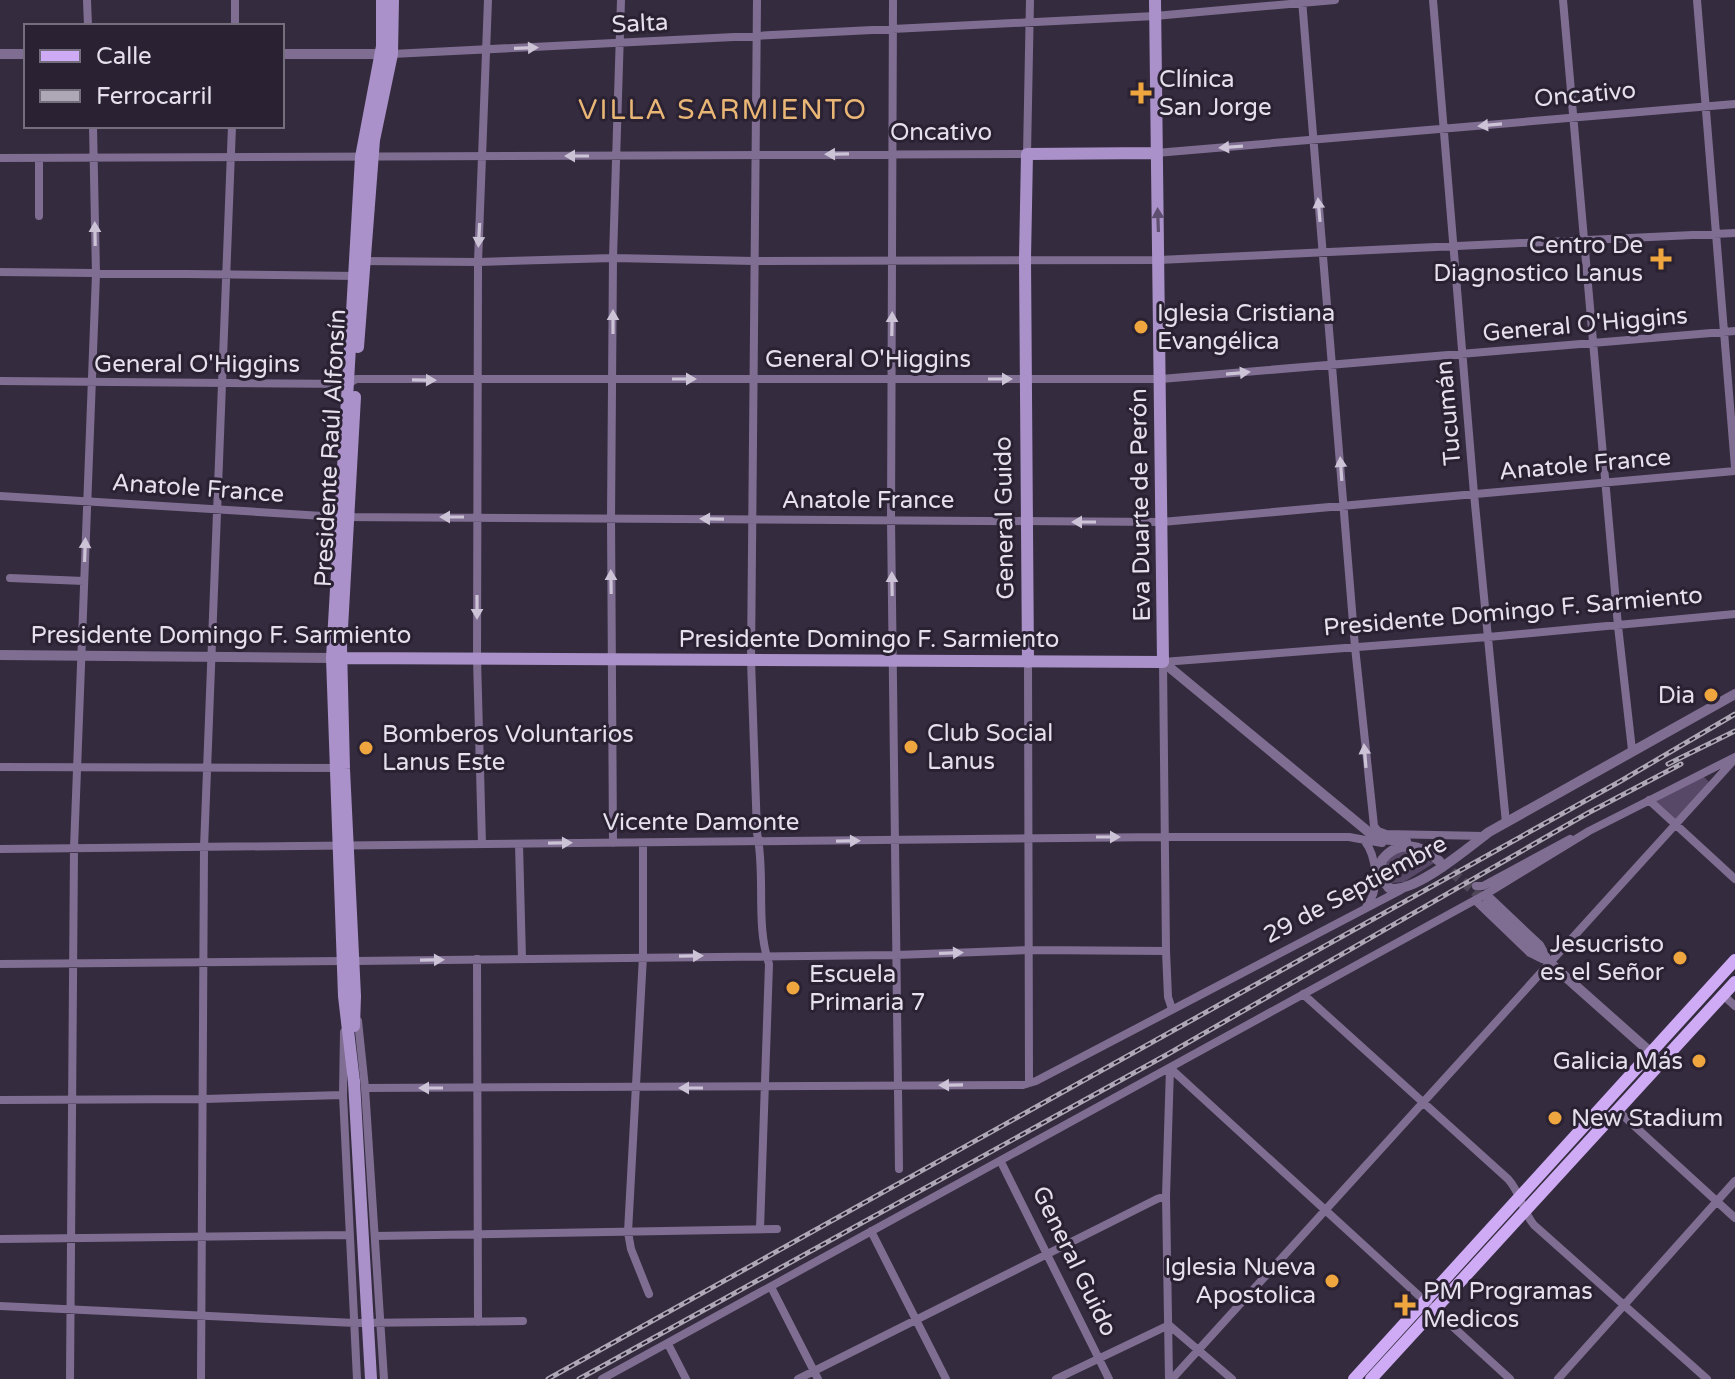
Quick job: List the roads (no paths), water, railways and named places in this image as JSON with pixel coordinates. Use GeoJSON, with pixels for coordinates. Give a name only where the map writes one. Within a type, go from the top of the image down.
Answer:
{"type":"FeatureCollection","features":[{"type":"Feature","properties":{"kind":"main road","name":"Presidente Raúl Alfonsín"},"geometry":{"type":"LineString","coordinates":[[382,0],[386,54]]}},
{"type":"Feature","properties":{"kind":"main road","name":"Presidente Raúl Alfonsín"},"geometry":{"type":"LineString","coordinates":[[360,1085],[352,1061],[336,658],[366,158],[386,54],[395,34],[393,0]]}},
{"type":"Feature","properties":{"kind":"main road","name":"Eva Duarte de Perón"},"geometry":{"type":"LineString","coordinates":[[1155,0],[1163,662]]}},
{"type":"Feature","properties":{"kind":"main road","name":"Oncativo"},"geometry":{"type":"LineString","coordinates":[[1027,154],[1156,153]]}},
{"type":"Feature","properties":{"kind":"main road","name":"General Guido"},"geometry":{"type":"LineString","coordinates":[[1027,154],[1025,379],[1028,662]]}},
{"type":"Feature","properties":{"kind":"main road","name":"Presidente Domingo F. Sarmiento"},"geometry":{"type":"LineString","coordinates":[[336,658],[1163,662]]}},
{"type":"Feature","properties":{"kind":"main road"},"geometry":{"type":"LineString","coordinates":[[1354,1379],[1735,960]]}},
{"type":"Feature","properties":{"kind":"main road"},"geometry":{"type":"LineString","coordinates":[[1371,1379],[1735,982]]}},
{"type":"Feature","properties":{"kind":"main road"},"geometry":{"type":"LineString","coordinates":[[360,1085],[371,1379]]}},
{"type":"Feature","properties":{"kind":"street"},"geometry":{"type":"LineString","coordinates":[[87,0],[88,24]]}},
{"type":"Feature","properties":{"kind":"street"},"geometry":{"type":"LineString","coordinates":[[235,0],[235,24]]}},
{"type":"Feature","properties":{"kind":"street"},"geometry":{"type":"LineString","coordinates":[[482,844],[477,658],[478,262],[488,0]]}},
{"type":"Feature","properties":{"kind":"street"},"geometry":{"type":"LineString","coordinates":[[613,843],[613,258],[621,0]]}},
{"type":"Feature","properties":{"kind":"street"},"geometry":{"type":"LineString","coordinates":[[757,0],[751,660],[759,842],[769,964],[760,1229]]}},
{"type":"Feature","properties":{"kind":"street"},"geometry":{"type":"LineString","coordinates":[[893,0],[891,520],[899,1169]]}},
{"type":"Feature","properties":{"kind":"street","name":"General Guido"},"geometry":{"type":"LineString","coordinates":[[1027,154],[1030,0]]}},
{"type":"Feature","properties":{"kind":"street","name":"Salta"},"geometry":{"type":"LineString","coordinates":[[284,54],[386,54],[757,37],[1155,16],[1335,0]]}},
{"type":"Feature","properties":{"kind":"street","name":"Tucumán"},"geometry":{"type":"LineString","coordinates":[[1433,0],[1474,494],[1506,823]]}},
{"type":"Feature","properties":{"kind":"street"},"geometry":{"type":"LineString","coordinates":[[1563,0],[1618,626],[1632,750]]}},
{"type":"Feature","properties":{"kind":"street"},"geometry":{"type":"LineString","coordinates":[[1697,0],[1735,469]]}},
{"type":"Feature","properties":{"kind":"street"},"geometry":{"type":"LineString","coordinates":[[1302,1],[1376,887],[1364,909]]}},
{"type":"Feature","properties":{"kind":"street"},"geometry":{"type":"LineString","coordinates":[[0,54],[24,54]]}},
{"type":"Feature","properties":{"kind":"street","name":"Oncativo"},"geometry":{"type":"LineString","coordinates":[[1156,153],[1735,104]]}},
{"type":"Feature","properties":{"kind":"street"},"geometry":{"type":"LineString","coordinates":[[70,1379],[74,848],[96,274],[93,128]]}},
{"type":"Feature","properties":{"kind":"street"},"geometry":{"type":"LineString","coordinates":[[201,1379],[204,848],[232,128]]}},
{"type":"Feature","properties":{"kind":"street","name":"Oncativo"},"geometry":{"type":"LineString","coordinates":[[0,158],[1027,154]]}},
{"type":"Feature","properties":{"kind":"street"},"geometry":{"type":"LineString","coordinates":[[39,158],[39,216]]}},
{"type":"Feature","properties":{"kind":"street"},"geometry":{"type":"LineString","coordinates":[[359,261],[478,262],[613,258],[754,261],[1159,260],[1735,233]]}},
{"type":"Feature","properties":{"kind":"street"},"geometry":{"type":"LineString","coordinates":[[0,272],[358,276]]}},
{"type":"Feature","properties":{"kind":"street","name":"General O'Higgins"},"geometry":{"type":"LineString","coordinates":[[0,381],[1161,379],[1735,331]]}},
{"type":"Feature","properties":{"kind":"street","name":"Anatole France"},"geometry":{"type":"LineString","coordinates":[[0,496],[344,517],[1162,522],[1735,469]]}},
{"type":"Feature","properties":{"kind":"street"},"geometry":{"type":"LineString","coordinates":[[10,578],[84,581]]}},
{"type":"Feature","properties":{"kind":"street","name":"Presidente Domingo F. Sarmiento"},"geometry":{"type":"LineString","coordinates":[[1163,662],[1735,614]]}},
{"type":"Feature","properties":{"kind":"street","name":"Presidente Domingo F. Sarmiento"},"geometry":{"type":"LineString","coordinates":[[0,655],[336,658]]}},
{"type":"Feature","properties":{"kind":"street","name":"General Guido"},"geometry":{"type":"LineString","coordinates":[[1028,662],[1029,1083]]}},
{"type":"Feature","properties":{"kind":"street"},"geometry":{"type":"LineString","coordinates":[[1163,662],[1371,835],[1378,839],[1415,841],[1441,859],[1421,849],[1402,845],[1386,855],[1379,869],[1382,880],[1392,890],[1402,890]]}},
{"type":"Feature","properties":{"kind":"street","name":"Eva Duarte de Perón"},"geometry":{"type":"LineString","coordinates":[[1163,662],[1166,951],[1168,997],[1172,1009]]}},
{"type":"Feature","properties":{"kind":"street","name":"29 de Septiembre"},"geometry":{"type":"LineString","coordinates":[[1029,1083],[1402,890],[1455,859],[1506,823],[1735,694]]}},
{"type":"Feature","properties":{"kind":"street"},"geometry":{"type":"LineString","coordinates":[[1476,886],[1483,886],[1564,842],[1735,758]]}},
{"type":"Feature","properties":{"kind":"street"},"geometry":{"type":"LineString","coordinates":[[1171,1379],[1735,758]]}},
{"type":"Feature","properties":{"kind":"street"},"geometry":{"type":"LineString","coordinates":[[0,767],[339,768]]}},
{"type":"Feature","properties":{"kind":"street"},"geometry":{"type":"LineString","coordinates":[[1649,800],[1735,879]]}},
{"type":"Feature","properties":{"kind":"street"},"geometry":{"type":"LineString","coordinates":[[1349,837],[1354,828],[1354,819]]}},
{"type":"Feature","properties":{"kind":"street"},"geometry":{"type":"LineString","coordinates":[[602,1379],[1475,900],[1487,898],[1589,831]]}},
{"type":"Feature","properties":{"kind":"street","name":"Vicente Damonte"},"geometry":{"type":"LineString","coordinates":[[1371,835],[1402,845]]}},
{"type":"Feature","properties":{"kind":"street","name":"Vicente Damonte"},"geometry":{"type":"LineString","coordinates":[[0,849],[1030,837],[1484,836]]}},
{"type":"Feature","properties":{"kind":"street"},"geometry":{"type":"LineString","coordinates":[[643,843],[643,956],[628,1232],[631,1249],[649,1294]]}},
{"type":"Feature","properties":{"kind":"street"},"geometry":{"type":"LineString","coordinates":[[519,844],[522,959]]}},
{"type":"Feature","properties":{"kind":"street"},"geometry":{"type":"LineString","coordinates":[[1487,898],[1550,963],[1661,1062]]}},
{"type":"Feature","properties":{"kind":"street"},"geometry":{"type":"LineString","coordinates":[[1475,900],[1530,953],[1550,963]]}},
{"type":"Feature","properties":{"kind":"street"},"geometry":{"type":"LineString","coordinates":[[0,964],[896,955],[1030,950],[1166,951]]}},
{"type":"Feature","properties":{"kind":"street"},"geometry":{"type":"LineString","coordinates":[[477,959],[478,1322]]}},
{"type":"Feature","properties":{"kind":"street"},"geometry":{"type":"LineString","coordinates":[[1303,994],[1508,1179],[1521,1195],[1525,1211],[1534,1225],[1707,1379]]}},
{"type":"Feature","properties":{"kind":"street"},"geometry":{"type":"LineString","coordinates":[[1723,995],[1735,1006]]}},
{"type":"Feature","properties":{"kind":"street","name":"Presidente Raúl Alfonsín"},"geometry":{"type":"LineString","coordinates":[[350,996],[360,1085]]}},
{"type":"Feature","properties":{"kind":"street","name":"Presidente Raúl Alfonsín"},"geometry":{"type":"LineString","coordinates":[[350,996],[343,1095],[357,1379]]}},
{"type":"Feature","properties":{"kind":"street"},"geometry":{"type":"LineString","coordinates":[[1170,1068],[1166,1196],[1171,1379]]}},
{"type":"Feature","properties":{"kind":"street"},"geometry":{"type":"LineString","coordinates":[[1170,1068],[1510,1379]]}},
{"type":"Feature","properties":{"kind":"street"},"geometry":{"type":"LineString","coordinates":[[384,1379],[375,1236],[360,1085],[636,1088],[1029,1083]]}},
{"type":"Feature","properties":{"kind":"street"},"geometry":{"type":"LineString","coordinates":[[0,1100],[343,1095]]}},
{"type":"Feature","properties":{"kind":"street"},"geometry":{"type":"LineString","coordinates":[[1617,1110],[1735,1218]]}},
{"type":"Feature","properties":{"kind":"street","name":"General Guido"},"geometry":{"type":"LineString","coordinates":[[1001,1162],[1109,1379]]}},
{"type":"Feature","properties":{"kind":"street"},"geometry":{"type":"LineString","coordinates":[[1558,1379],[1735,1181]]}},
{"type":"Feature","properties":{"kind":"street"},"geometry":{"type":"LineString","coordinates":[[798,1379],[816,1375],[916,1321],[1166,1196]]}},
{"type":"Feature","properties":{"kind":"street"},"geometry":{"type":"LineString","coordinates":[[375,1236],[777,1229]]}},
{"type":"Feature","properties":{"kind":"street"},"geometry":{"type":"LineString","coordinates":[[871,1231],[946,1379]]}},
{"type":"Feature","properties":{"kind":"street"},"geometry":{"type":"LineString","coordinates":[[0,1239],[350,1235]]}},
{"type":"Feature","properties":{"kind":"street"},"geometry":{"type":"LineString","coordinates":[[771,1287],[816,1375]]}},
{"type":"Feature","properties":{"kind":"street"},"geometry":{"type":"LineString","coordinates":[[0,1306],[355,1323],[523,1321]]}},
{"type":"Feature","properties":{"kind":"street"},"geometry":{"type":"LineString","coordinates":[[1169,1325],[1232,1379]]}},
{"type":"Feature","properties":{"kind":"street"},"geometry":{"type":"LineString","coordinates":[[1056,1379],[1169,1325]]}},
{"type":"Feature","properties":{"kind":"street"},"geometry":{"type":"LineString","coordinates":[[668,1344],[686,1379]]}},
{"type":"Feature","properties":{"kind":"tunnel"},"geometry":{"type":"LineString","coordinates":[[1440,862],[1486,901]]}},
{"type":"Feature","properties":{"kind":"railway"},"geometry":{"type":"LineString","coordinates":[[548,1379],[1619,782],[1735,714]]}},
{"type":"Feature","properties":{"kind":"railway"},"geometry":{"type":"LineString","coordinates":[[1668,764],[1735,731]]}},
{"type":"Feature","properties":{"kind":"railway"},"geometry":{"type":"LineString","coordinates":[[579,1379],[1168,1054],[1588,813],[1681,764]]}},
{"type":"Feature","properties":{"kind":"place","name":"Clínica San Jorge"},"geometry":{"type":"Point","coordinates":[1141,93]}},
{"type":"Feature","properties":{"kind":"place","name":"Centro De Diagnostico Lanus"},"geometry":{"type":"Point","coordinates":[1661,259]}},
{"type":"Feature","properties":{"kind":"place","name":"Iglesia Cristiana Evangélica"},"geometry":{"type":"Point","coordinates":[1141,327]}},
{"type":"Feature","properties":{"kind":"place","name":"Dia"},"geometry":{"type":"Point","coordinates":[1711,695]}},
{"type":"Feature","properties":{"kind":"place","name":"Club Social Lanus"},"geometry":{"type":"Point","coordinates":[911,747]}},
{"type":"Feature","properties":{"kind":"place","name":"Bomberos Voluntarios Lanus Este"},"geometry":{"type":"Point","coordinates":[366,748]}},
{"type":"Feature","properties":{"kind":"place","name":"Jesucristo es el Señor"},"geometry":{"type":"Point","coordinates":[1680,958]}},
{"type":"Feature","properties":{"kind":"place","name":"Escuela Primaria 7"},"geometry":{"type":"Point","coordinates":[793,988]}},
{"type":"Feature","properties":{"kind":"place","name":"Galicia Más"},"geometry":{"type":"Point","coordinates":[1699,1061]}},
{"type":"Feature","properties":{"kind":"place","name":"New Stadium"},"geometry":{"type":"Point","coordinates":[1555,1118]}},
{"type":"Feature","properties":{"kind":"place","name":"Iglesia Nueva Apostolica"},"geometry":{"type":"Point","coordinates":[1332,1281]}},
{"type":"Feature","properties":{"kind":"place","name":"PM Programas Medicos"},"geometry":{"type":"Point","coordinates":[1405,1305]}},
{"type":"Feature","properties":{"kind":"district","name":"VILLA SARMIENTO"},"geometry":{"type":"Point","coordinates":[723,109]}}]}
